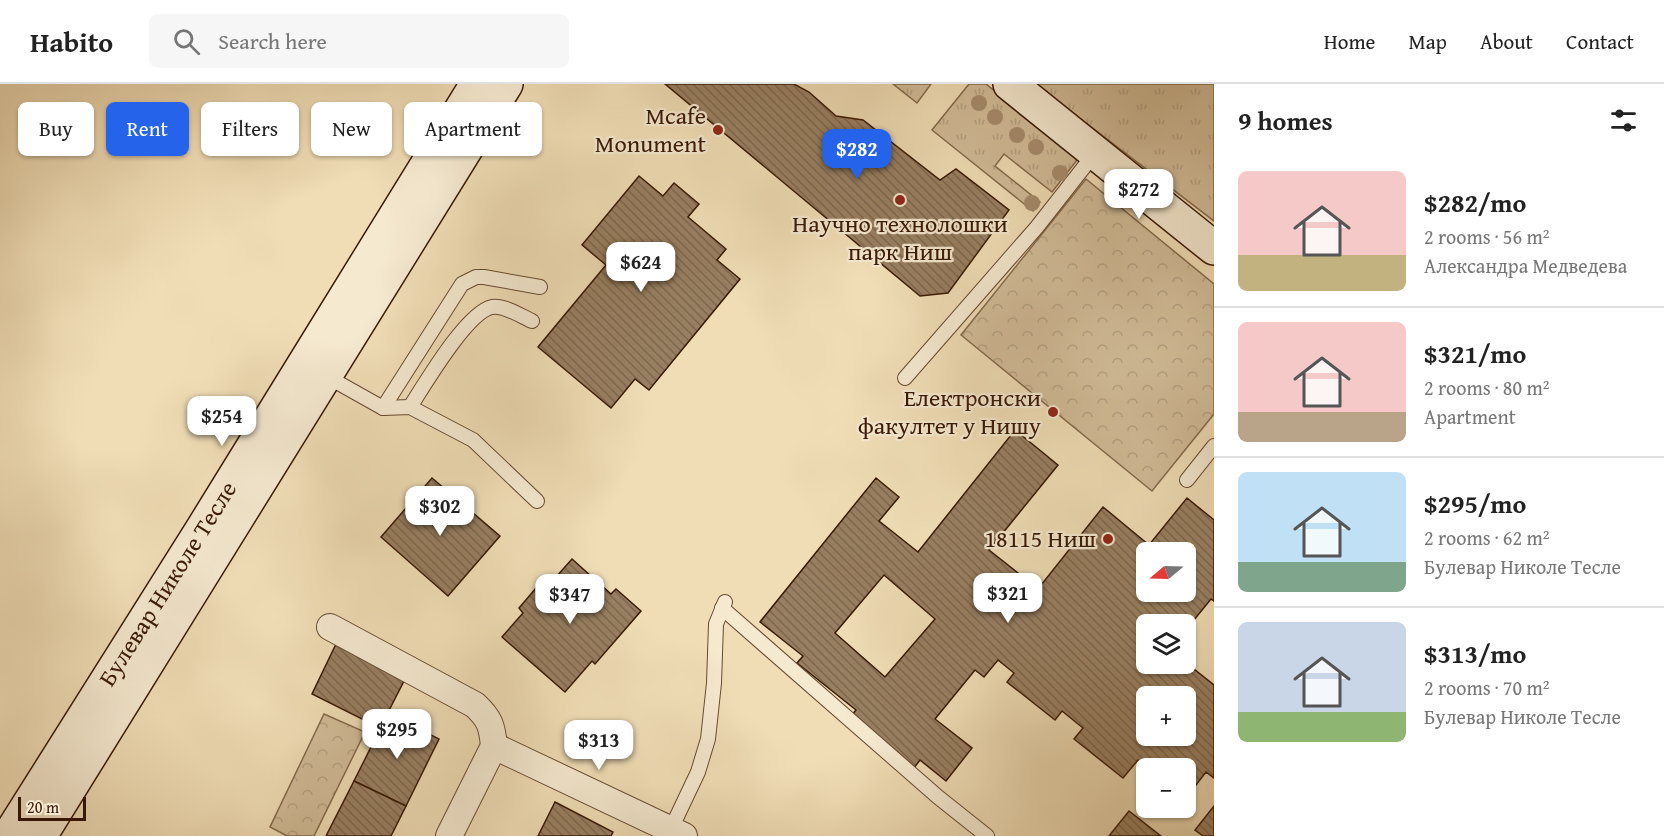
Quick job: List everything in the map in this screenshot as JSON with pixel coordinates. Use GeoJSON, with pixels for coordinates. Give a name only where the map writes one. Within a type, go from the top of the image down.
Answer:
{"type":"FeatureCollection","features":[{"type":"Feature","properties":{"kind":"main road","name":"Булевар Николе Тесле"},"geometry":{"type":"LineString","coordinates":[[9,836],[203,528],[477,84]]}},
{"type":"Feature","properties":{"kind":"main road","name":"Булевар Николе Тесле"},"geometry":{"type":"LineString","coordinates":[[40,836],[506,84]]}},
{"type":"Feature","properties":{"kind":"main road"},"geometry":{"type":"LineString","coordinates":[[1010,84],[1214,248]]}},
{"type":"Feature","properties":{"kind":"street"},"geometry":{"type":"LineString","coordinates":[[330,627],[475,705],[488,717],[493,732],[494,746],[448,836]]}},
{"type":"Feature","properties":{"kind":"street"},"geometry":{"type":"LineString","coordinates":[[494,746],[674,834]]}},
{"type":"Feature","properties":{"kind":"lane"},"geometry":{"type":"LineString","coordinates":[[905,378],[1037,227],[1096,153]]}},
{"type":"Feature","properties":{"kind":"lane"},"geometry":{"type":"LineString","coordinates":[[383,408],[462,284],[476,277],[540,287]]}},
{"type":"Feature","properties":{"kind":"lane"},"geometry":{"type":"LineString","coordinates":[[410,407],[452,345],[477,314],[494,307],[531,321]]}},
{"type":"Feature","properties":{"kind":"lane"},"geometry":{"type":"LineString","coordinates":[[326,376],[383,408],[410,407],[473,440],[537,501]]}},
{"type":"Feature","properties":{"kind":"lane"},"geometry":{"type":"LineString","coordinates":[[1187,480],[1214,446]]}},
{"type":"Feature","properties":{"kind":"lane"},"geometry":{"type":"LineString","coordinates":[[674,834],[708,739],[714,683],[716,624],[724,604],[938,797],[987,836]]}},
{"type":"Feature","properties":{"kind":"green space"},"geometry":{"type":"Polygon","coordinates":[[[893,84],[931,84],[917,103],[893,84]]]}},
{"type":"Feature","properties":{"kind":"green space"},"geometry":{"type":"Polygon","coordinates":[[[969,84],[986,84],[1077,158],[1052,192],[1004,154],[995,166],[1040,202],[1033,211],[932,130],[969,84]]]}},
{"type":"Feature","properties":{"kind":"green space"},"geometry":{"type":"Polygon","coordinates":[[[1035,84],[1214,84],[1214,221],[1035,84]]]}},
{"type":"Feature","properties":{"kind":"green space"},"geometry":{"type":"Polygon","coordinates":[[[1086,179],[1214,284],[1214,414],[1152,491],[961,335],[1086,179]]]}},
{"type":"Feature","properties":{"kind":"green space"},"geometry":{"type":"Polygon","coordinates":[[[324,714],[365,732],[314,836],[287,836],[270,827],[324,714]]]}},
{"type":"Feature","properties":{"kind":"building","name":"Научно технолошки парк Ниш"},"geometry":{"type":"Polygon","coordinates":[[[665,84],[794,84],[809,92],[836,116],[863,120],[940,180],[956,169],[1009,210],[948,293],[920,296],[665,84]]]}},
{"type":"Feature","properties":{"kind":"building"},"geometry":{"type":"Polygon","coordinates":[[[639,176],[663,196],[674,183],[699,204],[688,217],[726,249],[717,260],[740,279],[649,390],[635,379],[611,408],[538,347],[606,265],[582,245],[639,176]]]}},
{"type":"Feature","properties":{"kind":"building"},"geometry":{"type":"Polygon","coordinates":[[[1015,430],[1058,465],[989,550],[1038,589],[1103,507],[1145,542],[1136,542],[1136,602],[1196,602],[1196,542],[1151,542],[1187,498],[1214,520],[1214,601],[1211,599],[1196,617],[1196,614],[1136,614],[1136,674],[1196,674],[1196,671],[1214,685],[1214,778],[1206,772],[1196,785],[1196,758],[1136,758],[1136,762],[1123,778],[1074,739],[1083,728],[1062,711],[1055,720],[1007,682],[1014,673],[998,660],[984,677],[975,670],[935,719],[972,748],[946,781],[920,760],[914,768],[850,717],[856,710],[797,663],[803,656],[760,622],[876,478],[899,497],[879,521],[918,552],[1015,430]],[[884,575],[835,633],[885,677],[935,619],[884,575]]]}},
{"type":"Feature","properties":{"kind":"building"},"geometry":{"type":"Polygon","coordinates":[[[432,478],[500,536],[448,596],[381,537],[432,478]]]}},
{"type":"Feature","properties":{"kind":"building"},"geometry":{"type":"Polygon","coordinates":[[[572,559],[611,594],[616,589],[641,611],[595,664],[592,661],[565,692],[502,637],[523,613],[519,608],[542,581],[548,586],[572,559]]]}},
{"type":"Feature","properties":{"kind":"building"},"geometry":{"type":"Polygon","coordinates":[[[336,644],[405,679],[380,728],[312,694],[336,644]]]}},
{"type":"Feature","properties":{"kind":"building"},"geometry":{"type":"Polygon","coordinates":[[[388,713],[439,739],[406,806],[354,781],[388,713]]]}},
{"type":"Feature","properties":{"kind":"building"},"geometry":{"type":"Polygon","coordinates":[[[354,781],[406,806],[391,836],[326,836],[354,781]]]}},
{"type":"Feature","properties":{"kind":"building"},"geometry":{"type":"Polygon","coordinates":[[[555,802],[613,832],[611,836],[538,836],[555,802]]]}},
{"type":"Feature","properties":{"kind":"building"},"geometry":{"type":"Polygon","coordinates":[[[1214,806],[1214,836],[1203,836],[1195,830],[1214,806]]]}},
{"type":"Feature","properties":{"kind":"building"},"geometry":{"type":"Polygon","coordinates":[[[1129,811],[1161,836],[1109,836],[1129,811]]]}},
{"type":"Feature","properties":{"kind":"place","name":"Mcafe Monument"},"geometry":{"type":"Point","coordinates":[718,130]}},
{"type":"Feature","properties":{"kind":"place","name":"Научно технолошки парк Ниш"},"geometry":{"type":"Point","coordinates":[900,200]}},
{"type":"Feature","properties":{"kind":"place","name":"Електронски факултет у Нишу"},"geometry":{"type":"Point","coordinates":[1053,412]}},
{"type":"Feature","properties":{"kind":"place","name":"18115 Ниш"},"geometry":{"type":"Point","coordinates":[1108,539]}}]}
